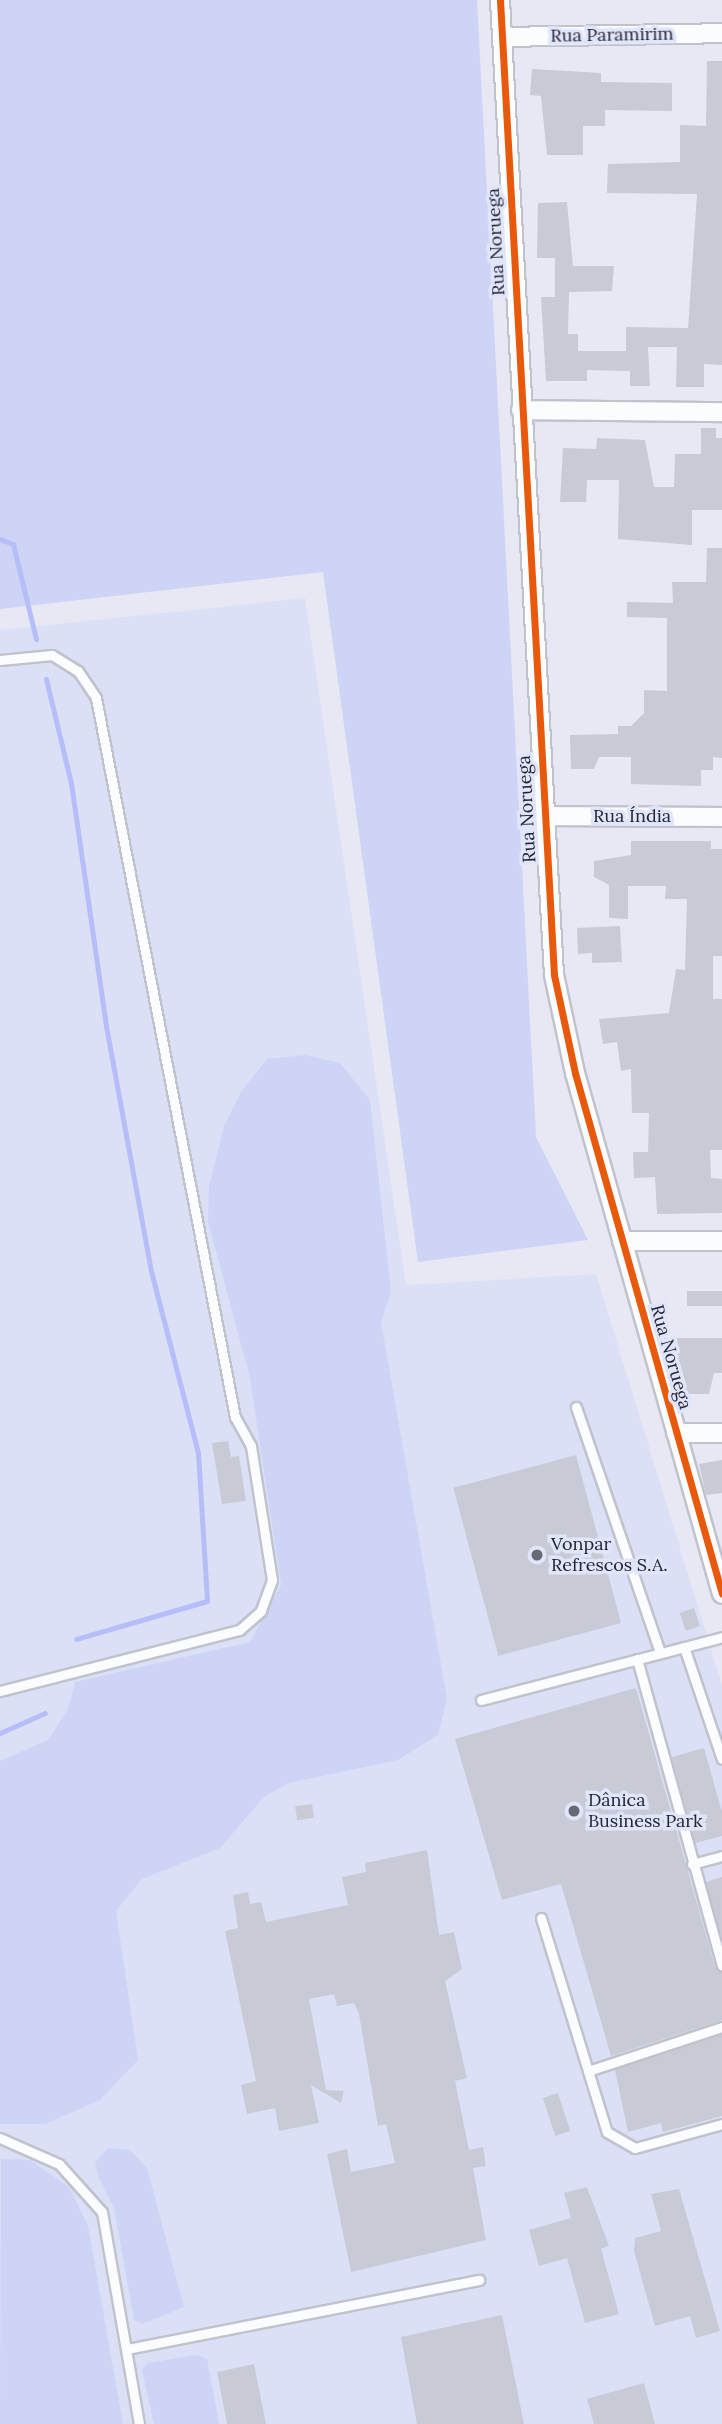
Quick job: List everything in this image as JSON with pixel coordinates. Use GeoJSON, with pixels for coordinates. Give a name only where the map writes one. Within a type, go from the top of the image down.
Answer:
{"type":"FeatureCollection","features":[{"type":"Feature","properties":{"kind":"street","name":"Rua Noruega"},"geometry":{"type":"LineString","coordinates":[[500,0],[543,816],[559,1007],[722,1594]]}},
{"type":"Feature","properties":{"kind":"street","name":"Rua Paramirim"},"geometry":{"type":"LineString","coordinates":[[502,37],[722,33]]}},
{"type":"Feature","properties":{"kind":"street"},"geometry":{"type":"LineString","coordinates":[[521,410],[722,412]]}},
{"type":"Feature","properties":{"kind":"street","name":"Rua Índia"},"geometry":{"type":"LineString","coordinates":[[543,816],[722,817]]}},
{"type":"Feature","properties":{"kind":"street"},"geometry":{"type":"LineString","coordinates":[[622,1241],[722,1241]]}},
{"type":"Feature","properties":{"kind":"street"},"geometry":{"type":"LineString","coordinates":[[676,1433],[722,1433]]}},
{"type":"Feature","properties":{"kind":"lane"},"geometry":{"type":"LineString","coordinates":[[0,660],[52,655],[78,671],[96,698],[235,1418],[251,1446],[272,1580],[261,1611],[239,1630],[0,1691]]}},
{"type":"Feature","properties":{"kind":"lane"},"geometry":{"type":"LineString","coordinates":[[576,1407],[660,1653]]}},
{"type":"Feature","properties":{"kind":"lane"},"geometry":{"type":"LineString","coordinates":[[481,1700],[722,1637]]}},
{"type":"Feature","properties":{"kind":"lane"},"geometry":{"type":"LineString","coordinates":[[684,1647],[722,1759]]}},
{"type":"Feature","properties":{"kind":"lane"},"geometry":{"type":"LineString","coordinates":[[637,1659],[722,1965]]}},
{"type":"Feature","properties":{"kind":"lane"},"geometry":{"type":"LineString","coordinates":[[692,1864],[722,1856]]}},
{"type":"Feature","properties":{"kind":"lane"},"geometry":{"type":"LineString","coordinates":[[541,1918],[607,2132],[635,2148],[722,2124]]}},
{"type":"Feature","properties":{"kind":"lane"},"geometry":{"type":"LineString","coordinates":[[588,2071],[722,2028]]}},
{"type":"Feature","properties":{"kind":"lane"},"geometry":{"type":"LineString","coordinates":[[0,2138],[60,2164],[102,2212],[139,2424]]}},
{"type":"Feature","properties":{"kind":"lane"},"geometry":{"type":"LineString","coordinates":[[127,2349],[479,2280]]}},
{"type":"Feature","properties":{"kind":"shaded area"},"geometry":{"type":"Polygon","coordinates":[[[0,0],[477,0],[536,1137],[588,1240],[418,1262],[323,572],[0,609],[0,0]]]}},
{"type":"Feature","properties":{"kind":"shaded area"},"geometry":{"type":"Polygon","coordinates":[[[305,598],[406,1285],[596,1274],[722,1685],[722,2424],[0,2424],[0,630],[305,598]]]}},
{"type":"Feature","properties":{"kind":"shaded area"},"geometry":{"type":"Polygon","coordinates":[[[306,1055],[340,1063],[370,1100],[391,1292],[381,1322],[447,1699],[438,1735],[398,1760],[289,1783],[265,1796],[220,1848],[142,1879],[116,1911],[138,2060],[100,2100],[45,2124],[0,2124],[0,1761],[48,1740],[68,1709],[75,1682],[250,1642],[281,1585],[250,1378],[208,1221],[209,1186],[224,1126],[241,1092],[267,1059],[306,1055]]]}},
{"type":"Feature","properties":{"kind":"shaded area"},"geometry":{"type":"Polygon","coordinates":[[[108,2148],[130,2150],[147,2168],[184,2307],[142,2324],[134,2320],[114,2208],[98,2176],[95,2162],[108,2148]]]}},
{"type":"Feature","properties":{"kind":"shaded area"},"geometry":{"type":"Polygon","coordinates":[[[1,2159],[30,2160],[69,2187],[88,2226],[123,2424],[0,2424],[1,2159]]]}},
{"type":"Feature","properties":{"kind":"shaded area"},"geometry":{"type":"Polygon","coordinates":[[[196,2355],[207,2359],[219,2424],[154,2424],[142,2370],[148,2363],[196,2355]]]}},
{"type":"Feature","properties":{"kind":"building"},"geometry":{"type":"Polygon","coordinates":[[[707,61],[722,61],[722,365],[704,364],[704,387],[676,387],[677,347],[648,347],[650,386],[630,386],[630,371],[587,370],[587,381],[546,381],[541,297],[555,297],[555,258],[537,258],[538,203],[567,202],[573,266],[614,266],[612,291],[569,292],[568,334],[578,334],[578,351],[626,351],[626,327],[688,328],[697,194],[607,193],[608,164],[680,162],[680,125],[706,126],[707,61]]]}},
{"type":"Feature","properties":{"kind":"building"},"geometry":{"type":"Polygon","coordinates":[[[532,69],[601,73],[601,82],[672,83],[672,111],[605,110],[605,126],[583,126],[583,155],[547,155],[541,96],[530,95],[532,69]]]}},
{"type":"Feature","properties":{"kind":"building"},"geometry":{"type":"Polygon","coordinates":[[[701,428],[716,428],[716,438],[722,438],[722,510],[692,510],[692,545],[618,539],[619,480],[587,480],[586,502],[560,502],[563,448],[596,449],[597,438],[645,440],[654,487],[674,487],[675,454],[701,454],[701,428]]]}},
{"type":"Feature","properties":{"kind":"building"},"geometry":{"type":"Polygon","coordinates":[[[707,548],[722,548],[722,758],[713,757],[713,770],[701,770],[701,786],[631,784],[631,757],[599,757],[594,769],[571,769],[570,735],[618,734],[618,726],[631,726],[644,713],[644,690],[667,691],[667,618],[627,617],[627,602],[673,603],[672,582],[706,582],[707,548]]]}},
{"type":"Feature","properties":{"kind":"building"},"geometry":{"type":"Polygon","coordinates":[[[631,841],[711,841],[711,849],[722,849],[722,956],[713,956],[713,999],[722,999],[722,1150],[710,1150],[711,1178],[722,1179],[722,1213],[657,1214],[655,1177],[634,1178],[633,1152],[648,1152],[649,1113],[632,1113],[631,1069],[621,1071],[617,1042],[603,1044],[599,1019],[669,1013],[676,969],[685,970],[687,899],[665,899],[666,886],[628,886],[628,919],[609,918],[609,885],[594,877],[594,861],[631,855],[631,841]]]}},
{"type":"Feature","properties":{"kind":"building"},"geometry":{"type":"Polygon","coordinates":[[[620,926],[622,962],[592,963],[592,953],[578,954],[577,928],[620,926]]]}},
{"type":"Feature","properties":{"kind":"building"},"geometry":{"type":"Polygon","coordinates":[[[687,1291],[722,1291],[722,1306],[687,1306],[687,1291]]]}},
{"type":"Feature","properties":{"kind":"building"},"geometry":{"type":"Polygon","coordinates":[[[663,1338],[722,1338],[722,1373],[714,1373],[709,1394],[682,1394],[679,1359],[668,1360],[663,1338]]]}},
{"type":"Feature","properties":{"kind":"building"},"geometry":{"type":"Polygon","coordinates":[[[228,1441],[231,1457],[239,1456],[246,1501],[222,1504],[212,1443],[228,1441]]]}},
{"type":"Feature","properties":{"kind":"building","name":"Vonpar Refrescos S.A."},"geometry":{"type":"Polygon","coordinates":[[[576,1455],[621,1623],[498,1656],[453,1488],[576,1455]]]}},
{"type":"Feature","properties":{"kind":"building"},"geometry":{"type":"Polygon","coordinates":[[[722,1460],[722,1493],[706,1495],[699,1464],[722,1460]]]}},
{"type":"Feature","properties":{"kind":"building"},"geometry":{"type":"Polygon","coordinates":[[[694,1608],[700,1626],[686,1631],[680,1613],[694,1608]]]}},
{"type":"Feature","properties":{"kind":"building","name":"Dânica Business Park"},"geometry":{"type":"Polygon","coordinates":[[[636,1688],[715,1967],[722,1972],[722,2020],[611,2056],[561,1884],[502,1900],[455,1739],[636,1688]]]}},
{"type":"Feature","properties":{"kind":"building"},"geometry":{"type":"Polygon","coordinates":[[[704,1748],[722,1812],[722,1836],[695,1843],[672,1757],[704,1748]]]}},
{"type":"Feature","properties":{"kind":"building"},"geometry":{"type":"Polygon","coordinates":[[[312,1804],[314,1818],[297,1820],[295,1806],[312,1804]]]}},
{"type":"Feature","properties":{"kind":"building"},"geometry":{"type":"Polygon","coordinates":[[[427,1850],[439,1935],[454,1932],[462,1969],[445,1981],[467,2078],[455,2081],[469,2150],[483,2147],[486,2166],[473,2168],[486,2240],[351,2272],[327,2154],[347,2149],[351,2172],[395,2163],[386,2124],[378,2126],[359,2014],[354,2003],[337,2006],[334,1994],[309,1999],[326,2090],[344,2091],[341,2103],[311,2085],[319,2123],[279,2131],[275,2108],[247,2114],[241,2085],[256,2081],[225,1931],[238,1928],[233,1895],[248,1892],[250,1904],[261,1902],[266,1922],[348,1905],[342,1877],[366,1872],[365,1863],[427,1850]]]}},
{"type":"Feature","properties":{"kind":"building"},"geometry":{"type":"Polygon","coordinates":[[[722,1877],[722,1939],[706,1882],[722,1877]]]}},
{"type":"Feature","properties":{"kind":"building"},"geometry":{"type":"Polygon","coordinates":[[[722,2034],[722,2116],[663,2132],[661,2123],[628,2132],[615,2070],[722,2034]]]}},
{"type":"Feature","properties":{"kind":"building"},"geometry":{"type":"Polygon","coordinates":[[[558,2093],[570,2131],[555,2136],[543,2098],[558,2093]]]}},
{"type":"Feature","properties":{"kind":"building"},"geometry":{"type":"Polygon","coordinates":[[[587,2187],[609,2246],[601,2249],[619,2314],[585,2323],[567,2258],[539,2266],[529,2230],[571,2218],[564,2193],[587,2187]]]}},
{"type":"Feature","properties":{"kind":"building"},"geometry":{"type":"Polygon","coordinates":[[[679,2189],[720,2331],[696,2338],[690,2316],[655,2326],[634,2251],[635,2238],[661,2231],[651,2194],[679,2189]]]}},
{"type":"Feature","properties":{"kind":"building"},"geometry":{"type":"Polygon","coordinates":[[[502,2315],[524,2424],[417,2424],[401,2337],[502,2315]]]}},
{"type":"Feature","properties":{"kind":"building"},"geometry":{"type":"Polygon","coordinates":[[[254,2364],[266,2424],[227,2424],[217,2372],[254,2364]]]}},
{"type":"Feature","properties":{"kind":"building"},"geometry":{"type":"Polygon","coordinates":[[[644,2383],[655,2424],[594,2424],[587,2399],[644,2383]]]}},
{"type":"Feature","properties":{"kind":"waterway"},"geometry":{"type":"LineString","coordinates":[[0,539],[13,544],[36,639]]}},
{"type":"Feature","properties":{"kind":"waterway"},"geometry":{"type":"LineString","coordinates":[[46,679],[71,783],[106,1026],[151,1271],[198,1453],[207,1601],[76,1639]]}},
{"type":"Feature","properties":{"kind":"waterway"},"geometry":{"type":"LineString","coordinates":[[0,1733],[45,1713]]}},
{"type":"Feature","properties":{"kind":"cycle path"},"geometry":{"type":"LineString","coordinates":[[500,0],[554,975],[575,1073],[722,1594]]}},
{"type":"Feature","properties":{"kind":"place","name":"Vonpar Refrescos S.A."},"geometry":{"type":"Point","coordinates":[537,1555]}},
{"type":"Feature","properties":{"kind":"place","name":"Dânica Business Park"},"geometry":{"type":"Point","coordinates":[574,1811]}}]}
